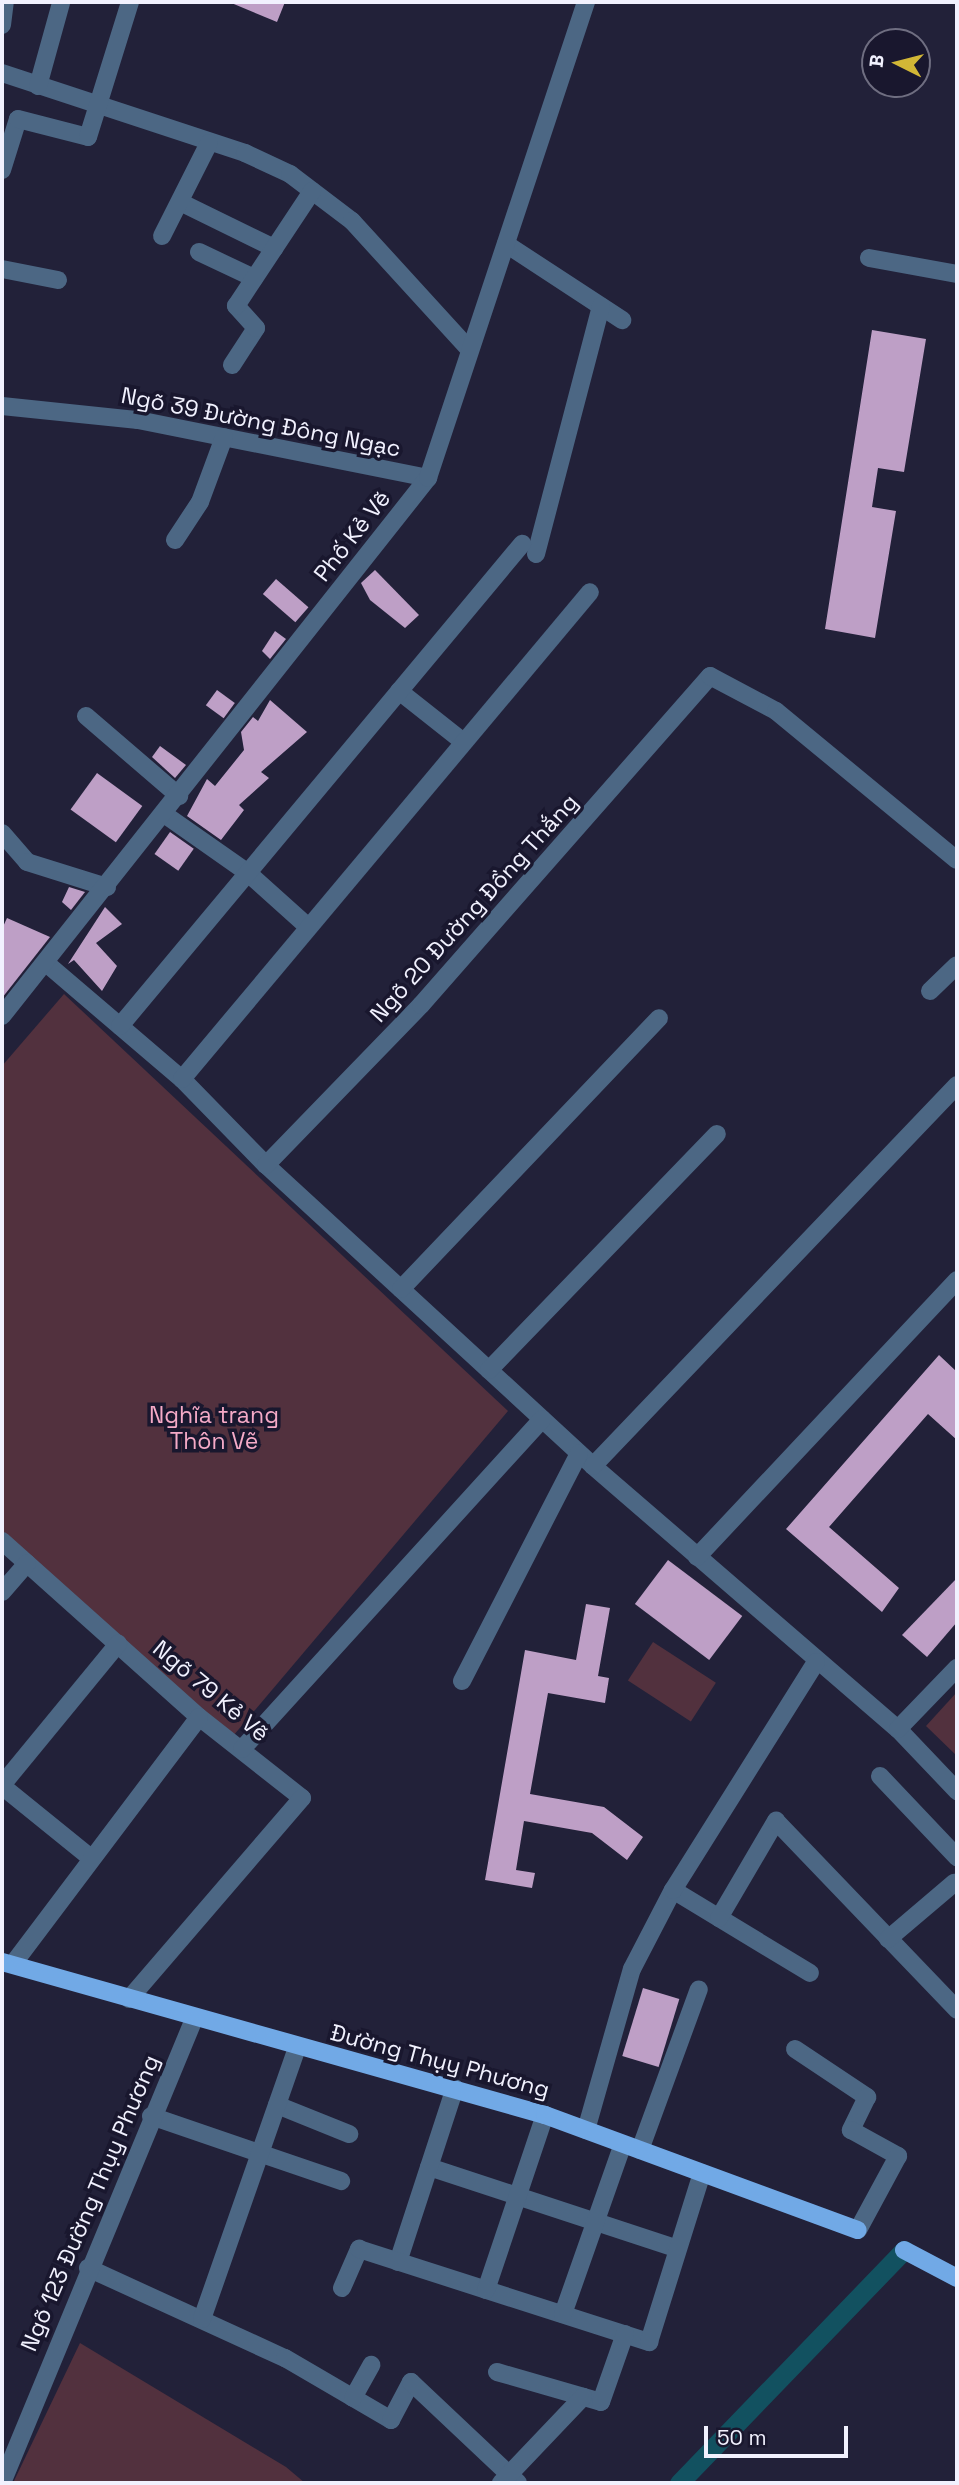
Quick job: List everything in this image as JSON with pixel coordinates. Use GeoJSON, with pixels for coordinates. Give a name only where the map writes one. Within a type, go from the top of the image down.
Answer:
{"type":"FeatureCollection","features":[{"type":"Feature","properties":{"kind":"main road","name":"Đường Thụy Phương"},"geometry":{"type":"LineString","coordinates":[[7,1963],[194,2020],[454,2088],[545,2115],[858,2230]]}},
{"type":"Feature","properties":{"kind":"main road"},"geometry":{"type":"LineString","coordinates":[[904,2250],[957,2278]]}},
{"type":"Feature","properties":{"kind":"street"},"geometry":{"type":"LineString","coordinates":[[2,25],[5,2]]}},
{"type":"Feature","properties":{"kind":"street"},"geometry":{"type":"LineString","coordinates":[[2,170],[18,119],[88,137],[100,107],[130,2]]}},
{"type":"Feature","properties":{"kind":"street","name":"Phố Kẻ Vẽ"},"geometry":{"type":"LineString","coordinates":[[2,1016],[107,887],[428,478],[586,2]]}},
{"type":"Feature","properties":{"kind":"street"},"geometry":{"type":"LineString","coordinates":[[38,86],[61,3]]}},
{"type":"Feature","properties":{"kind":"street"},"geometry":{"type":"LineString","coordinates":[[2,73],[245,153],[313,191],[352,221],[469,349]]}},
{"type":"Feature","properties":{"kind":"street"},"geometry":{"type":"LineString","coordinates":[[162,236],[209,143]]}},
{"type":"Feature","properties":{"kind":"street"},"geometry":{"type":"LineString","coordinates":[[232,365],[256,328],[236,306],[313,191]]}},
{"type":"Feature","properties":{"kind":"street"},"geometry":{"type":"LineString","coordinates":[[180,202],[274,247]]}},
{"type":"Feature","properties":{"kind":"street"},"geometry":{"type":"LineString","coordinates":[[506,244],[622,320]]}},
{"type":"Feature","properties":{"kind":"street"},"geometry":{"type":"LineString","coordinates":[[199,252],[254,278]]}},
{"type":"Feature","properties":{"kind":"street"},"geometry":{"type":"LineString","coordinates":[[869,258],[957,274]]}},
{"type":"Feature","properties":{"kind":"street"},"geometry":{"type":"LineString","coordinates":[[2,269],[58,279]]}},
{"type":"Feature","properties":{"kind":"street"},"geometry":{"type":"LineString","coordinates":[[120,1026],[399,691],[529,549],[601,306]]}},
{"type":"Feature","properties":{"kind":"street","name":"Ngõ 39 Đường Đông Ngạc"},"geometry":{"type":"LineString","coordinates":[[2,406],[138,420],[428,478]]}},
{"type":"Feature","properties":{"kind":"street"},"geometry":{"type":"LineString","coordinates":[[175,540],[200,502],[224,437]]}},
{"type":"Feature","properties":{"kind":"street"},"geometry":{"type":"LineString","coordinates":[[182,1079],[461,740],[590,592]]}},
{"type":"Feature","properties":{"kind":"street","name":"Ngõ 20 Đường Đồng Thắng"},"geometry":{"type":"LineString","coordinates":[[266,1165],[421,1005],[710,676],[776,711],[957,860]]}},
{"type":"Feature","properties":{"kind":"street"},"geometry":{"type":"LineString","coordinates":[[399,691],[461,740]]}},
{"type":"Feature","properties":{"kind":"street"},"geometry":{"type":"LineString","coordinates":[[86,716],[178,796]]}},
{"type":"Feature","properties":{"kind":"street"},"geometry":{"type":"LineString","coordinates":[[164,814],[248,873],[307,926]]}},
{"type":"Feature","properties":{"kind":"street"},"geometry":{"type":"LineString","coordinates":[[2,833],[27,862],[107,887]]}},
{"type":"Feature","properties":{"kind":"street"},"geometry":{"type":"LineString","coordinates":[[46,963],[182,1079],[266,1165],[593,1466],[816,1662],[898,1729],[957,1791]]}},
{"type":"Feature","properties":{"kind":"street"},"geometry":{"type":"LineString","coordinates":[[930,991],[957,965]]}},
{"type":"Feature","properties":{"kind":"street"},"geometry":{"type":"LineString","coordinates":[[401,1289],[659,1018]]}},
{"type":"Feature","properties":{"kind":"street"},"geometry":{"type":"LineString","coordinates":[[593,1466],[957,1085]]}},
{"type":"Feature","properties":{"kind":"street"},"geometry":{"type":"LineString","coordinates":[[489,1370],[717,1134]]}},
{"type":"Feature","properties":{"kind":"street"},"geometry":{"type":"LineString","coordinates":[[697,1557],[957,1280]]}},
{"type":"Feature","properties":{"kind":"street"},"geometry":{"type":"LineString","coordinates":[[242,1749],[542,1419]]}},
{"type":"Feature","properties":{"kind":"street"},"geometry":{"type":"LineString","coordinates":[[463,1681],[579,1453]]}},
{"type":"Feature","properties":{"kind":"street","name":"Ngõ 79 Kẻ Vẽ"},"geometry":{"type":"LineString","coordinates":[[2,1541],[199,1717],[302,1798],[129,1999]]}},
{"type":"Feature","properties":{"kind":"street"},"geometry":{"type":"LineString","coordinates":[[2,1592],[27,1563]]}},
{"type":"Feature","properties":{"kind":"street"},"geometry":{"type":"LineString","coordinates":[[91,1858],[2,1785],[118,1644]]}},
{"type":"Feature","properties":{"kind":"street"},"geometry":{"type":"LineString","coordinates":[[586,2130],[632,1969],[673,1890],[816,1662]]}},
{"type":"Feature","properties":{"kind":"street"},"geometry":{"type":"LineString","coordinates":[[898,1729],[957,1668]]}},
{"type":"Feature","properties":{"kind":"street"},"geometry":{"type":"LineString","coordinates":[[7,1963],[199,1717]]}},
{"type":"Feature","properties":{"kind":"street"},"geometry":{"type":"LineString","coordinates":[[880,1776],[957,1857]]}},
{"type":"Feature","properties":{"kind":"street"},"geometry":{"type":"LineString","coordinates":[[719,1918],[776,1821],[957,2010]]}},
{"type":"Feature","properties":{"kind":"street"},"geometry":{"type":"LineString","coordinates":[[888,1939],[956,1883]]}},
{"type":"Feature","properties":{"kind":"street"},"geometry":{"type":"LineString","coordinates":[[673,1890],[810,1973]]}},
{"type":"Feature","properties":{"kind":"street"},"geometry":{"type":"LineString","coordinates":[[563,2314],[596,2221],[632,2147],[699,1989]]}},
{"type":"Feature","properties":{"kind":"street","name":"Ngõ 123 Đường Thụy Phương"},"geometry":{"type":"LineString","coordinates":[[2,2483],[88,2267],[194,2020]]}},
{"type":"Feature","properties":{"kind":"street"},"geometry":{"type":"LineString","coordinates":[[202,2319],[297,2048]]}},
{"type":"Feature","properties":{"kind":"street"},"geometry":{"type":"LineString","coordinates":[[795,2049],[867,2096],[851,2130],[898,2156],[858,2230]]}},
{"type":"Feature","properties":{"kind":"street"},"geometry":{"type":"LineString","coordinates":[[398,2262],[454,2088]]}},
{"type":"Feature","properties":{"kind":"street"},"geometry":{"type":"LineString","coordinates":[[277,2105],[349,2134]]}},
{"type":"Feature","properties":{"kind":"street"},"geometry":{"type":"LineString","coordinates":[[486,2290],[545,2115]]}},
{"type":"Feature","properties":{"kind":"street"},"geometry":{"type":"LineString","coordinates":[[151,2116],[261,2151],[341,2181]]}},
{"type":"Feature","properties":{"kind":"street"},"geometry":{"type":"LineString","coordinates":[[429,2167],[676,2248]]}},
{"type":"Feature","properties":{"kind":"street"},"geometry":{"type":"LineString","coordinates":[[342,2288],[359,2249],[649,2342],[676,2248],[702,2173]]}},
{"type":"Feature","properties":{"kind":"street"},"geometry":{"type":"LineString","coordinates":[[88,2267],[202,2319],[391,2420],[411,2382],[509,2480],[583,2397]]}},
{"type":"Feature","properties":{"kind":"street"},"geometry":{"type":"LineString","coordinates":[[497,2372],[601,2402],[625,2334]]}},
{"type":"Feature","properties":{"kind":"street"},"geometry":{"type":"LineString","coordinates":[[354,2398],[371,2365]]}},
{"type":"Feature","properties":{"kind":"green space","name":"Nghĩa trang Thôn Vẽ"},"geometry":{"type":"Polygon","coordinates":[[[64,994],[508,1411],[233,1736],[2,1532],[2,1066],[64,994]]]}},
{"type":"Feature","properties":{"kind":"green space"},"geometry":{"type":"Polygon","coordinates":[[[653,1642],[716,1683],[691,1721],[628,1681],[653,1642]]]}},
{"type":"Feature","properties":{"kind":"green space"},"geometry":{"type":"Polygon","coordinates":[[[957,1692],[957,1756],[926,1726],[957,1692]]]}},
{"type":"Feature","properties":{"kind":"green space"},"geometry":{"type":"Polygon","coordinates":[[[80,2343],[286,2467],[305,2483],[13,2483],[80,2343]]]}},
{"type":"Feature","properties":{"kind":"building"},"geometry":{"type":"Polygon","coordinates":[[[229,2],[285,2],[277,22],[229,2]]]}},
{"type":"Feature","properties":{"kind":"building"},"geometry":{"type":"Polygon","coordinates":[[[872,330],[926,339],[904,472],[878,468],[872,507],[896,511],[875,638],[825,629],[872,330]]]}},
{"type":"Feature","properties":{"kind":"building"},"geometry":{"type":"Polygon","coordinates":[[[375,570],[419,615],[405,628],[370,600],[361,583],[375,570]]]}},
{"type":"Feature","properties":{"kind":"building"},"geometry":{"type":"Polygon","coordinates":[[[276,579],[308,607],[295,622],[263,594],[276,579]]]}},
{"type":"Feature","properties":{"kind":"building"},"geometry":{"type":"Polygon","coordinates":[[[275,631],[286,639],[270,659],[262,651],[275,631]]]}},
{"type":"Feature","properties":{"kind":"building"},"geometry":{"type":"Polygon","coordinates":[[[217,690],[235,703],[224,718],[206,705],[217,690]]]}},
{"type":"Feature","properties":{"kind":"building"},"geometry":{"type":"Polygon","coordinates":[[[270,700],[307,732],[261,772],[269,778],[239,805],[244,810],[221,840],[187,816],[207,779],[215,786],[244,750],[241,732],[253,717],[258,721],[270,700]]]}},
{"type":"Feature","properties":{"kind":"building"},"geometry":{"type":"Polygon","coordinates":[[[160,746],[186,765],[175,778],[152,757],[160,746]]]}},
{"type":"Feature","properties":{"kind":"building"},"geometry":{"type":"Polygon","coordinates":[[[97,773],[142,806],[116,842],[71,809],[97,773]]]}},
{"type":"Feature","properties":{"kind":"building"},"geometry":{"type":"Polygon","coordinates":[[[170,832],[194,849],[178,871],[155,854],[170,832]]]}},
{"type":"Feature","properties":{"kind":"building"},"geometry":{"type":"Polygon","coordinates":[[[69,887],[85,892],[71,910],[62,902],[69,887]]]}},
{"type":"Feature","properties":{"kind":"building"},"geometry":{"type":"Polygon","coordinates":[[[105,907],[122,924],[96,943],[117,966],[102,991],[74,960],[68,964],[105,907]]]}},
{"type":"Feature","properties":{"kind":"building"},"geometry":{"type":"Polygon","coordinates":[[[7,918],[50,937],[2,998],[2,929],[7,918]]]}},
{"type":"Feature","properties":{"kind":"building"},"geometry":{"type":"Polygon","coordinates":[[[939,1355],[957,1372],[957,1440],[928,1414],[829,1527],[899,1588],[882,1612],[786,1529],[939,1355]]]}},
{"type":"Feature","properties":{"kind":"building"},"geometry":{"type":"Polygon","coordinates":[[[668,1560],[742,1616],[709,1660],[635,1604],[668,1560]]]}},
{"type":"Feature","properties":{"kind":"building"},"geometry":{"type":"Polygon","coordinates":[[[957,1578],[957,1622],[927,1657],[902,1635],[957,1578]]]}},
{"type":"Feature","properties":{"kind":"building"},"geometry":{"type":"Polygon","coordinates":[[[586,1604],[610,1608],[598,1676],[609,1678],[605,1703],[548,1693],[530,1794],[604,1807],[643,1837],[627,1860],[592,1833],[524,1821],[516,1870],[535,1873],[532,1888],[485,1880],[525,1650],[576,1660],[586,1604]]]}},
{"type":"Feature","properties":{"kind":"building"},"geometry":{"type":"Polygon","coordinates":[[[643,1988],[679,1999],[659,2067],[622,2056],[643,1988]]]}},
{"type":"Feature","properties":{"kind":"waterway"},"geometry":{"type":"LineString","coordinates":[[679,2483],[904,2250]]}}]}
